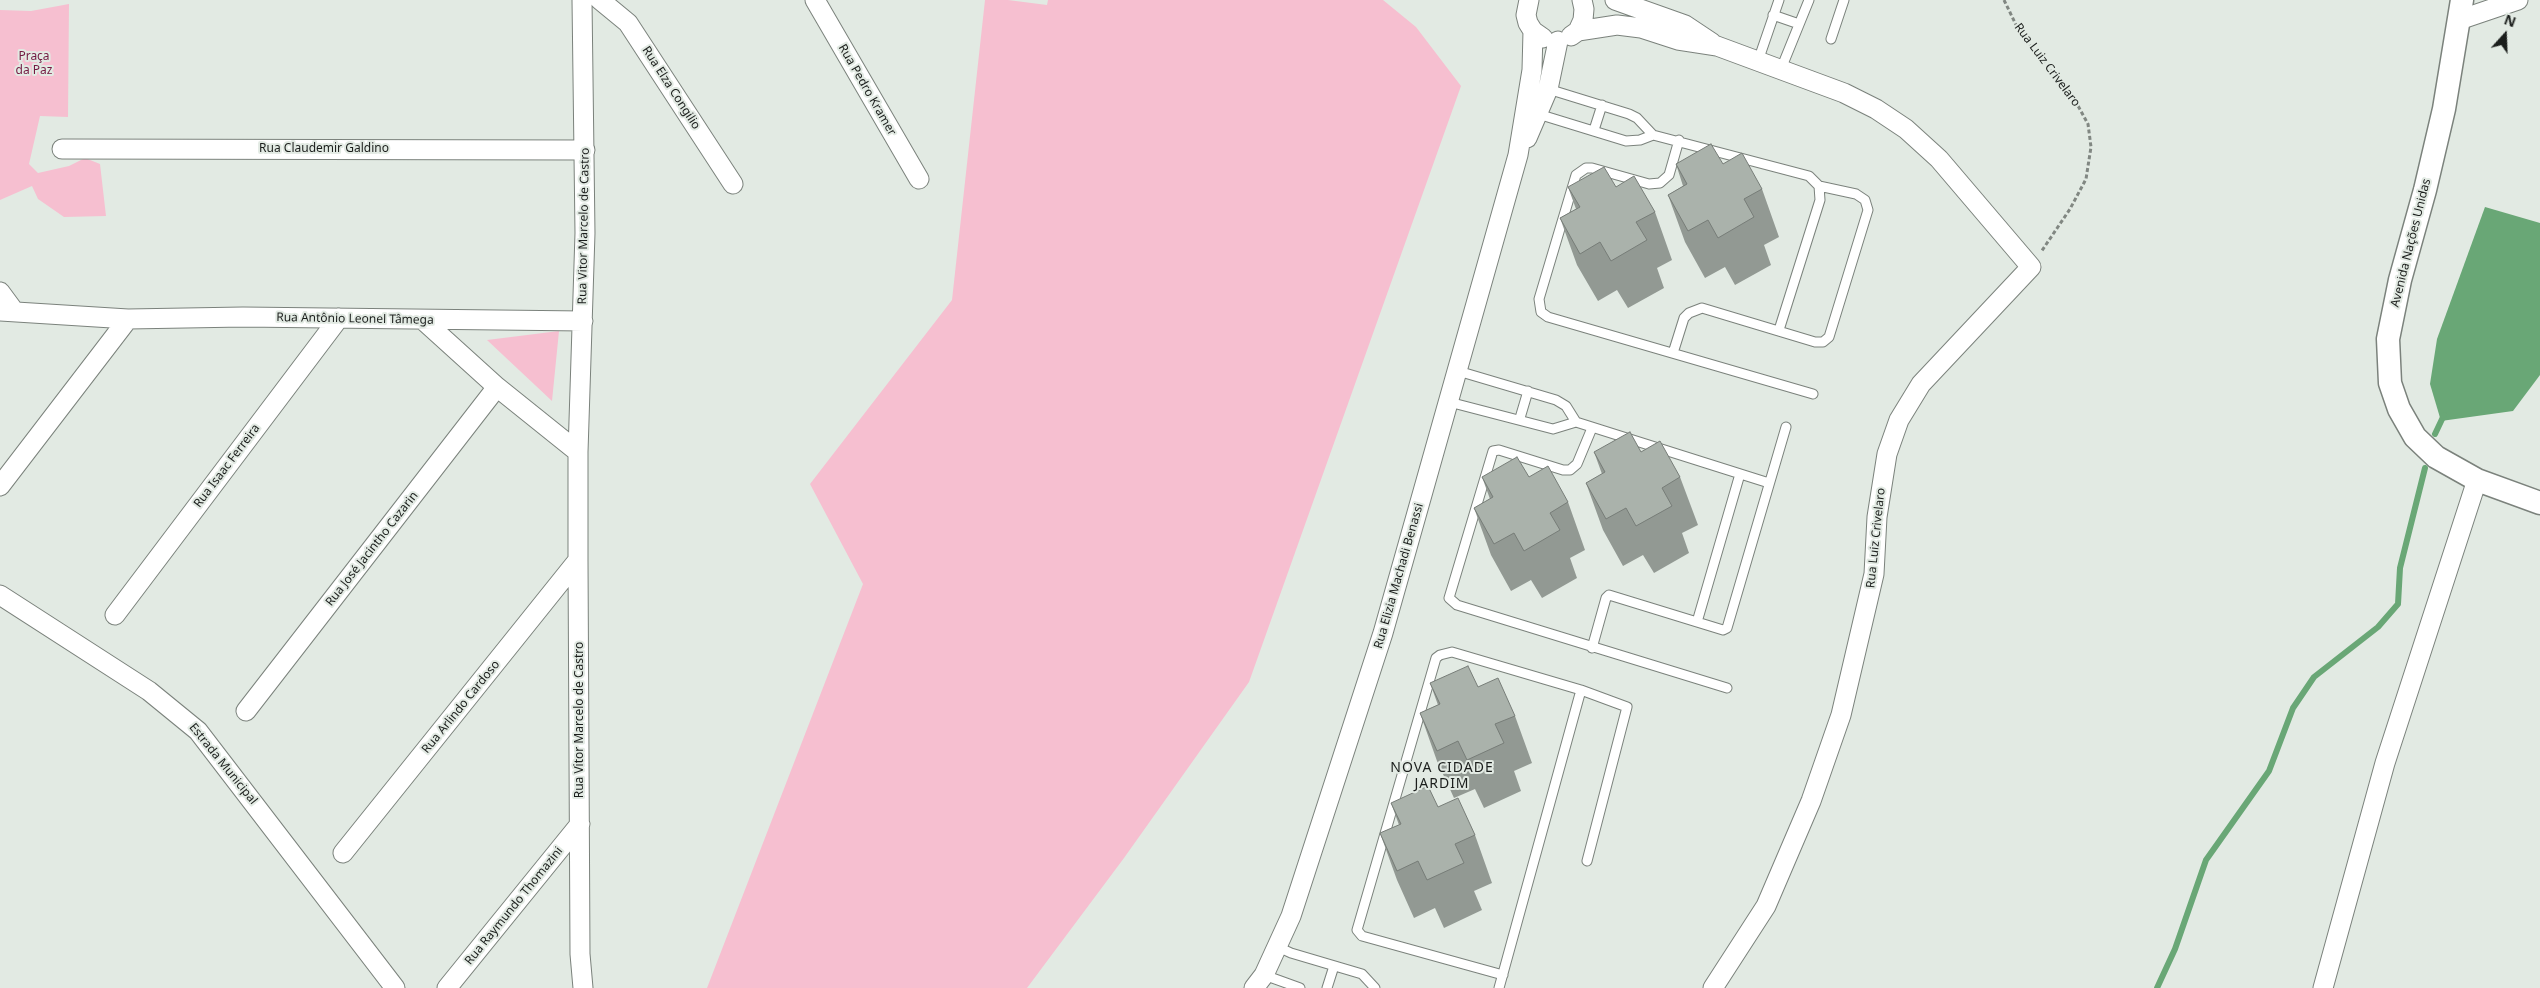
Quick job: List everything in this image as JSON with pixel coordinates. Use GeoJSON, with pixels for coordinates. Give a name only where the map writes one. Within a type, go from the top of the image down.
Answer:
{"type":"FeatureCollection","features":[{"type":"Feature","properties":{"kind":"street","name":"Rua Vitor Marcelo de Castro"},"geometry":{"type":"LineString","coordinates":[[582,0],[585,150],[583,322],[578,452],[578,560],[580,954],[583,988]]}},
{"type":"Feature","properties":{"kind":"street","name":"Rua Elza Congilio"},"geometry":{"type":"LineString","coordinates":[[600,0],[628,23],[733,184]]}},
{"type":"Feature","properties":{"kind":"street","name":"Rua Pedro Kramer"},"geometry":{"type":"LineString","coordinates":[[816,0],[919,179]]}},
{"type":"Feature","properties":{"kind":"street"},"geometry":{"type":"LineString","coordinates":[[1532,30],[1549,41],[1569,38],[1578,31],[1584,20],[1582,0]]}},
{"type":"Feature","properties":{"kind":"street"},"geometry":{"type":"LineString","coordinates":[[1615,0],[1685,25],[1717,46]]}},
{"type":"Feature","properties":{"kind":"street"},"geometry":{"type":"LineString","coordinates":[[2461,10],[2518,0]]}},
{"type":"Feature","properties":{"kind":"street","name":"Rua Elizia Machadi Benassi"},"geometry":{"type":"LineString","coordinates":[[1259,981],[1278,947],[1291,916],[1383,633],[1518,155],[1532,70],[1532,30],[1526,15],[1525,2]]}},
{"type":"Feature","properties":{"kind":"street","name":"Avenida Nações Unidas"},"geometry":{"type":"LineString","coordinates":[[2461,10],[2444,109],[2425,190],[2400,280],[2388,339],[2390,383],[2399,409],[2414,437],[2436,457],[2477,480],[2540,503]]}},
{"type":"Feature","properties":{"kind":"street"},"geometry":{"type":"LineString","coordinates":[[1578,31],[1617,25],[1641,28],[1678,40],[1717,46],[1844,94],[1876,109],[1906,130],[1939,159],[1964,186],[2031,267]]}},
{"type":"Feature","properties":{"kind":"street","name":"Rua Elizia Machadi Benassi"},"geometry":{"type":"LineString","coordinates":[[1518,155],[1548,89],[1558,41]]}},
{"type":"Feature","properties":{"kind":"street","name":"Rua Claudemir Galdino"},"geometry":{"type":"LineString","coordinates":[[62,149],[585,150]]}},
{"type":"Feature","properties":{"kind":"street","name":"Rua Luiz Crivelaro"},"geometry":{"type":"LineString","coordinates":[[1713,988],[1766,906],[1812,801],[1841,715],[1874,574],[1876,517],[1887,454],[1899,420],[1921,384],[2031,267]]}},
{"type":"Feature","properties":{"kind":"street"},"geometry":{"type":"LineString","coordinates":[[0,292],[7,311]]}},
{"type":"Feature","properties":{"kind":"street","name":"Rua Antônio Leonel Tâmega"},"geometry":{"type":"LineString","coordinates":[[7,311],[58,316],[128,319],[339,318],[583,322]]}},
{"type":"Feature","properties":{"kind":"street","name":"Rua Isaac Ferreira"},"geometry":{"type":"LineString","coordinates":[[115,614],[339,318]]}},
{"type":"Feature","properties":{"kind":"street"},"geometry":{"type":"LineString","coordinates":[[0,486],[128,319]]}},
{"type":"Feature","properties":{"kind":"street"},"geometry":{"type":"LineString","coordinates":[[423,320],[497,387],[578,452]]}},
{"type":"Feature","properties":{"kind":"street","name":"Rua José Jacintho Cazarin"},"geometry":{"type":"LineString","coordinates":[[246,711],[497,387]]}},
{"type":"Feature","properties":{"kind":"street"},"geometry":{"type":"LineString","coordinates":[[2323,988],[2385,763],[2477,480]]}},
{"type":"Feature","properties":{"kind":"street","name":"Rua Arlindo Cardoso"},"geometry":{"type":"LineString","coordinates":[[343,854],[578,560]]}},
{"type":"Feature","properties":{"kind":"street","name":"Estrada Municipal"},"geometry":{"type":"LineString","coordinates":[[0,595],[149,691],[198,730],[394,988]]}},
{"type":"Feature","properties":{"kind":"street","name":"Rua Raymundo Thomazini"},"geometry":{"type":"LineString","coordinates":[[447,988],[580,824]]}},
{"type":"Feature","properties":{"kind":"lane"},"geometry":{"type":"LineString","coordinates":[[1758,61],[1779,0]]}},
{"type":"Feature","properties":{"kind":"lane"},"geometry":{"type":"LineString","coordinates":[[1780,69],[1809,0]]}},
{"type":"Feature","properties":{"kind":"lane"},"geometry":{"type":"LineString","coordinates":[[1831,39],[1844,0]]}},
{"type":"Feature","properties":{"kind":"lane"},"geometry":{"type":"LineString","coordinates":[[1773,15],[1799,24]]}},
{"type":"Feature","properties":{"kind":"lane"},"geometry":{"type":"LineString","coordinates":[[1548,89],[1602,105],[1637,118],[1653,135]]}},
{"type":"Feature","properties":{"kind":"lane"},"geometry":{"type":"LineString","coordinates":[[1594,130],[1602,105]]}},
{"type":"Feature","properties":{"kind":"lane"},"geometry":{"type":"LineString","coordinates":[[1538,114],[1626,141],[1640,140],[1653,135],[1679,140],[1809,176],[1819,186],[1862,197],[1868,205],[1867,216],[1829,337],[1823,342],[1815,342],[1702,308],[1689,313],[1684,318],[1673,353]]}},
{"type":"Feature","properties":{"kind":"lane"},"geometry":{"type":"LineString","coordinates":[[1679,140],[1669,175],[1660,183],[1649,184],[1592,168],[1586,168],[1576,175],[1538,303],[1541,312],[1548,317],[1813,394]]}},
{"type":"Feature","properties":{"kind":"lane"},"geometry":{"type":"LineString","coordinates":[[1779,330],[1820,200],[1819,186]]}},
{"type":"Feature","properties":{"kind":"lane"},"geometry":{"type":"LineString","coordinates":[[1458,371],[1562,403],[1576,422],[1592,428],[1769,483]]}},
{"type":"Feature","properties":{"kind":"lane"},"geometry":{"type":"LineString","coordinates":[[1520,418],[1528,391]]}},
{"type":"Feature","properties":{"kind":"lane"},"geometry":{"type":"LineString","coordinates":[[1449,402],[1520,418],[1553,429],[1576,422]]}},
{"type":"Feature","properties":{"kind":"lane"},"geometry":{"type":"LineString","coordinates":[[1592,648],[1606,598],[1609,594],[1723,630],[1727,627],[1786,427]]}},
{"type":"Feature","properties":{"kind":"lane"},"geometry":{"type":"LineString","coordinates":[[1592,428],[1577,464],[1570,470],[1563,470],[1498,450],[1494,452],[1449,594],[1452,602],[1592,648],[1727,688]]}},
{"type":"Feature","properties":{"kind":"lane"},"geometry":{"type":"LineString","coordinates":[[1697,622],[1740,474]]}},
{"type":"Feature","properties":{"kind":"lane"},"geometry":{"type":"LineString","coordinates":[[1503,975],[1362,936],[1358,932],[1357,927],[1436,658],[1452,652],[1621,703],[1628,710],[1587,861]]}},
{"type":"Feature","properties":{"kind":"lane"},"geometry":{"type":"LineString","coordinates":[[1499,988],[1581,690]]}},
{"type":"Feature","properties":{"kind":"lane"},"geometry":{"type":"LineString","coordinates":[[1278,947],[1362,974],[1375,988]]}},
{"type":"Feature","properties":{"kind":"lane"},"geometry":{"type":"LineString","coordinates":[[1327,988],[1334,966]]}},
{"type":"Feature","properties":{"kind":"lane"},"geometry":{"type":"LineString","coordinates":[[1259,981],[1300,988]]}},
{"type":"Feature","properties":{"kind":"path","name":"Rua Luiz Crivelaro"},"geometry":{"type":"LineString","coordinates":[[2004,0],[2019,31],[2077,104],[2088,124],[2091,148],[2086,179],[2070,209],[2031,267]]}},
{"type":"Feature","properties":{"kind":"green space"},"geometry":{"type":"Polygon","coordinates":[[[985,0],[1008,0],[1047,5],[1048,0],[1383,0],[1416,27],[1461,86],[1249,682],[1124,858],[1027,988],[707,988],[863,584],[810,484],[952,300],[985,0]]]}},
{"type":"Feature","properties":{"kind":"green space","name":"Praça da Paz"},"geometry":{"type":"Polygon","coordinates":[[[69,4],[68,117],[40,116],[29,164],[38,173],[69,166],[85,158],[100,164],[106,216],[64,217],[38,199],[32,186],[0,200],[0,10],[31,11],[69,4]]]}},
{"type":"Feature","properties":{"kind":"green space"},"geometry":{"type":"Polygon","coordinates":[[[559,331],[552,401],[487,340],[559,331]]]}},
{"type":"Feature","properties":{"kind":"shaded area"},"geometry":{"type":"Polygon","coordinates":[[[2485,207],[2540,223],[2540,375],[2513,411],[2441,421],[2430,384],[2437,339],[2485,207]]]}},
{"type":"Feature","properties":{"kind":"building"},"geometry":{"type":"Polygon","coordinates":[[[1711,144],[1723,164],[1742,153],[1762,189],[1744,199],[1754,217],[1718,238],[1708,220],[1688,231],[1668,195],[1687,184],[1676,164],[1711,144]]]}},
{"type":"Feature","properties":{"kind":"building"},"geometry":{"type":"Polygon","coordinates":[[[1604,167],[1616,187],[1634,176],[1655,212],[1636,222],[1647,240],[1611,261],[1600,242],[1580,254],[1560,218],[1580,207],[1568,187],[1604,167]]]}},
{"type":"Feature","properties":{"kind":"building"},"geometry":{"type":"Polygon","coordinates":[[[1630,432],[1641,452],[1660,441],[1680,477],[1662,488],[1672,506],[1636,526],[1626,508],[1606,519],[1586,483],[1605,472],[1594,452],[1630,432]]]}},
{"type":"Feature","properties":{"kind":"building"},"geometry":{"type":"Polygon","coordinates":[[[1517,457],[1529,477],[1548,466],[1568,502],[1550,513],[1560,530],[1524,551],[1514,533],[1494,544],[1474,508],[1493,497],[1482,477],[1517,457]]]}},
{"type":"Feature","properties":{"kind":"building"},"geometry":{"type":"Polygon","coordinates":[[[1468,666],[1478,687],[1498,678],[1515,716],[1495,724],[1504,743],[1467,760],[1458,741],[1437,751],[1420,713],[1440,704],[1430,683],[1468,666]]]}},
{"type":"Feature","properties":{"kind":"building"},"geometry":{"type":"Polygon","coordinates":[[[1428,786],[1438,807],[1458,798],[1475,835],[1455,844],[1464,863],[1427,880],[1418,861],[1397,871],[1380,833],[1401,824],[1391,803],[1428,786]]]}},
{"type":"Feature","properties":{"kind":"waterway"},"geometry":{"type":"LineString","coordinates":[[2435,434],[2444,415]]}},
{"type":"Feature","properties":{"kind":"waterway"},"geometry":{"type":"LineString","coordinates":[[2157,988],[2175,949],[2206,860],[2269,771],[2293,708],[2314,677],[2378,627],[2398,604],[2400,568],[2425,468]]}},
{"type":"Feature","properties":{"kind":"district","name":"NOVA CIDADE JARDIM"},"geometry":{"type":"Point","coordinates":[1442,776]}}]}
